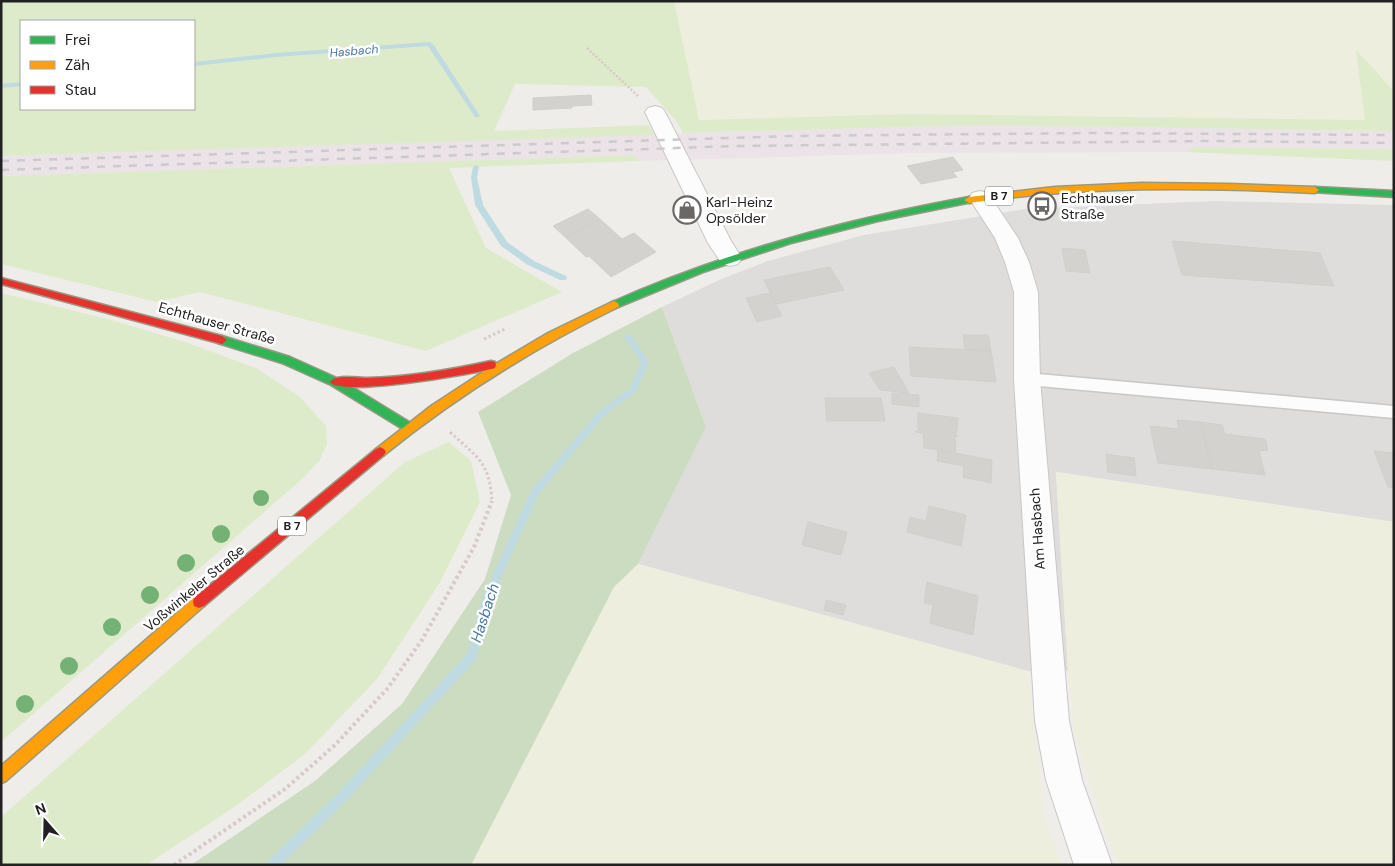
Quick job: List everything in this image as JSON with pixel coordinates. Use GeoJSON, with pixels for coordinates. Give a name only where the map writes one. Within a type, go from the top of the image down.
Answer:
{"type":"FeatureCollection","features":[{"type":"Feature","properties":{"kind":"main road","name":"B 7"},"geometry":{"type":"LineString","coordinates":[[410,428],[509,361],[576,323],[633,297],[730,258],[830,228],[906,211],[1033,191],[1144,185],[1226,186],[1394,194]]}},
{"type":"Feature","properties":{"kind":"main road","name":"Echthauser Straße"},"geometry":{"type":"LineString","coordinates":[[1,281],[243,345],[286,360],[334,382],[410,428]]}},
{"type":"Feature","properties":{"kind":"main road"},"geometry":{"type":"LineString","coordinates":[[334,382],[399,382],[453,374],[509,361]]}},
{"type":"Feature","properties":{"kind":"main road","name":"Voßwinkeler Straße"},"geometry":{"type":"LineString","coordinates":[[1,776],[173,624],[410,428]]}},
{"type":"Feature","properties":{"kind":"street"},"geometry":{"type":"LineString","coordinates":[[655,112],[720,243],[730,258]]}},
{"type":"Feature","properties":{"kind":"street","name":"Am Hasbach"},"geometry":{"type":"LineString","coordinates":[[980,198],[1017,262],[1026,292],[1027,379],[1052,720],[1064,780],[1092,865]]}},
{"type":"Feature","properties":{"kind":"lane"},"geometry":{"type":"LineString","coordinates":[[1027,379],[1394,412]]}},
{"type":"Feature","properties":{"kind":"path"},"geometry":{"type":"LineString","coordinates":[[587,48],[655,112]]}},
{"type":"Feature","properties":{"kind":"path"},"geometry":{"type":"LineString","coordinates":[[174,865],[285,789],[335,745],[387,689],[422,640],[474,547],[492,505],[491,483],[483,462],[456,438]]}},
{"type":"Feature","properties":{"kind":"shaded area"},"geometry":{"type":"Polygon","coordinates":[[[981,125],[1394,131],[1394,149],[1194,147],[1185,152],[917,153],[639,161],[635,155],[1,176],[1,156],[981,125]]]}},
{"type":"Feature","properties":{"kind":"shaded area"},"geometry":{"type":"Polygon","coordinates":[[[1215,201],[1394,205],[1394,522],[1056,472],[1068,671],[1028,671],[638,564],[706,427],[662,307],[719,280],[768,261],[864,235],[1026,209],[1215,201]]]}},
{"type":"Feature","properties":{"kind":"green space"},"geometry":{"type":"Polygon","coordinates":[[[1,1],[674,1],[699,120],[908,114],[1365,120],[1356,50],[1394,91],[1394,131],[981,125],[683,133],[677,122],[646,87],[515,84],[494,131],[649,125],[654,135],[1,156],[1,1]]]}},
{"type":"Feature","properties":{"kind":"green space"},"geometry":{"type":"Polygon","coordinates":[[[674,1],[1394,1],[1394,91],[1356,51],[1366,120],[908,114],[699,120],[674,1]]]}},
{"type":"Feature","properties":{"kind":"green space"},"geometry":{"type":"Polygon","coordinates":[[[1194,147],[1394,149],[1394,161],[1185,152],[1194,147]]]}},
{"type":"Feature","properties":{"kind":"green space"},"geometry":{"type":"Polygon","coordinates":[[[635,155],[639,161],[449,168],[486,248],[562,292],[426,351],[200,292],[157,302],[1,264],[1,176],[635,155]]]}},
{"type":"Feature","properties":{"kind":"green space"},"geometry":{"type":"Polygon","coordinates":[[[1,293],[112,320],[188,343],[256,368],[300,397],[326,426],[327,445],[319,461],[302,479],[1,742],[1,293]]]}},
{"type":"Feature","properties":{"kind":"green space"},"geometry":{"type":"Polygon","coordinates":[[[662,307],[706,427],[638,564],[614,587],[471,865],[191,865],[315,781],[402,704],[485,579],[511,495],[478,412],[573,353],[662,307]]]}},
{"type":"Feature","properties":{"kind":"green space"},"geometry":{"type":"Polygon","coordinates":[[[449,442],[471,461],[480,502],[439,584],[377,679],[305,754],[233,808],[146,865],[1,865],[1,817],[405,462],[449,442]]]}},
{"type":"Feature","properties":{"kind":"green space"},"geometry":{"type":"Polygon","coordinates":[[[1056,472],[1394,522],[1394,865],[1119,865],[1106,835],[1075,733],[1068,671],[1056,472]]]}},
{"type":"Feature","properties":{"kind":"green space"},"geometry":{"type":"Polygon","coordinates":[[[638,564],[1028,671],[1044,817],[1062,865],[471,865],[614,587],[638,564]]]}},
{"type":"Feature","properties":{"kind":"building"},"geometry":{"type":"Polygon","coordinates":[[[591,95],[592,105],[533,110],[533,98],[591,95]]]}},
{"type":"Feature","properties":{"kind":"building"},"geometry":{"type":"Polygon","coordinates":[[[953,157],[963,170],[953,172],[942,159],[953,157]]]}},
{"type":"Feature","properties":{"kind":"building"},"geometry":{"type":"Polygon","coordinates":[[[942,159],[957,177],[921,184],[907,166],[942,159]]]}},
{"type":"Feature","properties":{"kind":"building"},"geometry":{"type":"Polygon","coordinates":[[[588,209],[600,219],[565,237],[553,226],[588,209]]]}},
{"type":"Feature","properties":{"kind":"building"},"geometry":{"type":"Polygon","coordinates":[[[600,219],[622,239],[634,233],[656,252],[611,277],[565,237],[600,219]]]}},
{"type":"Feature","properties":{"kind":"building"},"geometry":{"type":"Polygon","coordinates":[[[1172,241],[1320,253],[1334,286],[1182,275],[1172,241]]]}},
{"type":"Feature","properties":{"kind":"building"},"geometry":{"type":"Polygon","coordinates":[[[1062,248],[1085,250],[1090,273],[1066,271],[1062,248]]]}},
{"type":"Feature","properties":{"kind":"building"},"geometry":{"type":"Polygon","coordinates":[[[830,267],[844,290],[776,304],[764,280],[830,267]]]}},
{"type":"Feature","properties":{"kind":"building"},"geometry":{"type":"Polygon","coordinates":[[[770,293],[782,316],[757,322],[746,298],[770,293]]]}},
{"type":"Feature","properties":{"kind":"building"},"geometry":{"type":"Polygon","coordinates":[[[963,335],[988,335],[991,351],[965,350],[963,335]]]}},
{"type":"Feature","properties":{"kind":"building"},"geometry":{"type":"Polygon","coordinates":[[[909,347],[991,351],[996,382],[911,376],[909,347]]]}},
{"type":"Feature","properties":{"kind":"building"},"geometry":{"type":"Polygon","coordinates":[[[894,367],[909,393],[880,390],[869,373],[894,367]]]}},
{"type":"Feature","properties":{"kind":"building"},"geometry":{"type":"Polygon","coordinates":[[[892,393],[919,395],[919,407],[892,404],[892,393]]]}},
{"type":"Feature","properties":{"kind":"building"},"geometry":{"type":"Polygon","coordinates":[[[825,398],[881,398],[885,421],[827,421],[825,398]]]}},
{"type":"Feature","properties":{"kind":"building"},"geometry":{"type":"Polygon","coordinates":[[[918,413],[958,418],[956,436],[958,436],[955,437],[956,452],[924,448],[923,433],[915,432],[918,431],[918,413]]]}},
{"type":"Feature","properties":{"kind":"building"},"geometry":{"type":"Polygon","coordinates":[[[1177,420],[1200,422],[1212,469],[1158,463],[1150,426],[1179,429],[1177,420]]]}},
{"type":"Feature","properties":{"kind":"building"},"geometry":{"type":"Polygon","coordinates":[[[1200,422],[1222,425],[1225,434],[1265,439],[1268,450],[1259,451],[1265,475],[1212,469],[1200,422]]]}},
{"type":"Feature","properties":{"kind":"building"},"geometry":{"type":"Polygon","coordinates":[[[938,450],[992,460],[991,483],[963,477],[964,466],[937,461],[938,450]]]}},
{"type":"Feature","properties":{"kind":"building"},"geometry":{"type":"Polygon","coordinates":[[[1374,451],[1394,453],[1394,488],[1388,487],[1374,451]]]}},
{"type":"Feature","properties":{"kind":"building"},"geometry":{"type":"Polygon","coordinates":[[[1106,454],[1134,458],[1136,476],[1108,472],[1106,454]]]}},
{"type":"Feature","properties":{"kind":"building"},"geometry":{"type":"Polygon","coordinates":[[[929,506],[966,515],[961,546],[907,532],[910,517],[926,521],[929,506]]]}},
{"type":"Feature","properties":{"kind":"building"},"geometry":{"type":"Polygon","coordinates":[[[808,522],[847,532],[841,555],[802,545],[808,522]]]}},
{"type":"Feature","properties":{"kind":"building"},"geometry":{"type":"Polygon","coordinates":[[[927,582],[978,596],[973,635],[930,623],[933,605],[924,603],[927,582]]]}},
{"type":"Feature","properties":{"kind":"building"},"geometry":{"type":"Polygon","coordinates":[[[826,600],[846,605],[843,615],[824,610],[826,600]]]}},
{"type":"Feature","properties":{"kind":"waterway","name":"Hasbach"},"geometry":{"type":"LineString","coordinates":[[195,64],[276,55],[430,44],[477,116]]}},
{"type":"Feature","properties":{"kind":"waterway","name":"Hasbach"},"geometry":{"type":"LineString","coordinates":[[1,86],[20,84]]}},
{"type":"Feature","properties":{"kind":"waterway","name":"Hasbach"},"geometry":{"type":"LineString","coordinates":[[476,167],[474,177],[479,205],[504,244],[531,263],[563,278]]}},
{"type":"Feature","properties":{"kind":"waterway","name":"Hasbach"},"geometry":{"type":"LineString","coordinates":[[272,865],[342,797],[472,657],[487,598],[535,492],[603,412],[633,390],[645,362],[628,337]]}},
{"type":"Feature","properties":{"kind":"railway"},"geometry":{"type":"LineString","coordinates":[[1,161],[791,136],[1087,133],[1394,135]]}},
{"type":"Feature","properties":{"kind":"railway"},"geometry":{"type":"LineString","coordinates":[[1,170],[738,146],[1209,141],[1394,143]]}},
{"type":"Feature","properties":{"kind":"traffic: fast"},"geometry":{"type":"LineString","coordinates":[[1315,190],[1394,194]]}},
{"type":"Feature","properties":{"kind":"traffic: fast"},"geometry":{"type":"LineString","coordinates":[[614,305],[700,269],[788,240],[923,208],[969,200]]}},
{"type":"Feature","properties":{"kind":"traffic: fast"},"geometry":{"type":"LineString","coordinates":[[222,340],[286,360],[335,382],[410,428]]}},
{"type":"Feature","properties":{"kind":"traffic: slow"},"geometry":{"type":"LineString","coordinates":[[969,200],[1012,194],[1098,187],[1228,186],[1315,190]]}},
{"type":"Feature","properties":{"kind":"traffic: slow"},"geometry":{"type":"LineString","coordinates":[[380,452],[435,409],[492,371],[552,336],[614,305]]}},
{"type":"Feature","properties":{"kind":"traffic: slow"},"geometry":{"type":"LineString","coordinates":[[1,776],[199,602]]}},
{"type":"Feature","properties":{"kind":"traffic: jam"},"geometry":{"type":"LineString","coordinates":[[1,281],[222,340]]}},
{"type":"Feature","properties":{"kind":"traffic: jam"},"geometry":{"type":"LineString","coordinates":[[335,382],[413,379],[491,365]]}},
{"type":"Feature","properties":{"kind":"traffic: jam"},"geometry":{"type":"LineString","coordinates":[[199,602],[380,452]]}},
{"type":"Feature","properties":{"kind":"place","name":"Echthauser Straße"},"geometry":{"type":"Point","coordinates":[1042,206]}},
{"type":"Feature","properties":{"kind":"place","name":"Karl-Heinz Opsölder"},"geometry":{"type":"Point","coordinates":[687,210]}}]}
